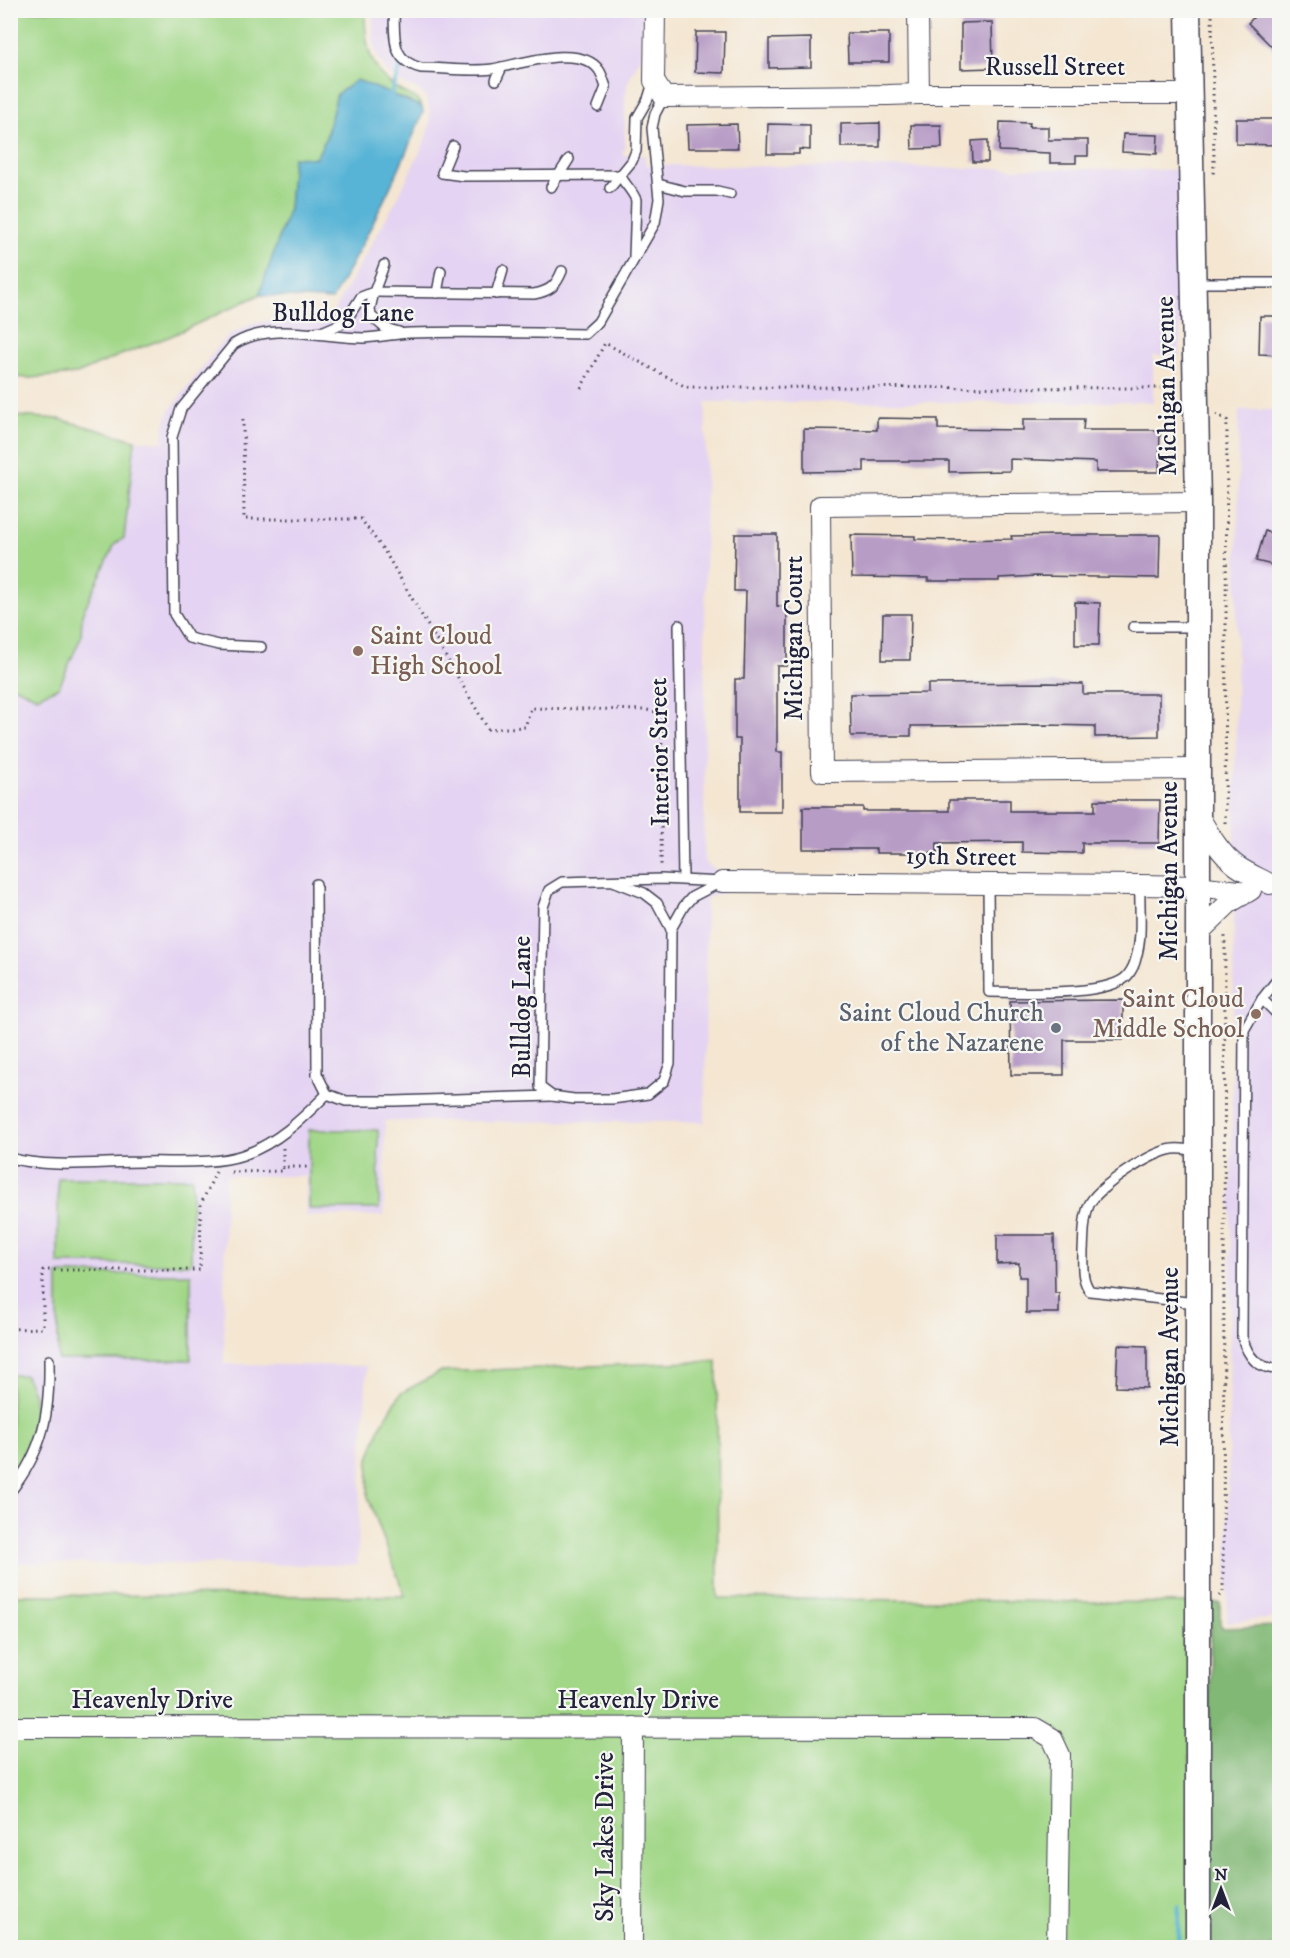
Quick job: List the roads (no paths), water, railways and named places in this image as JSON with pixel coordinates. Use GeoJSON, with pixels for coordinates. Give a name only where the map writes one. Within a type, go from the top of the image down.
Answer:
{"type":"FeatureCollection","features":[{"type":"Feature","properties":{"kind":"street"},"geometry":{"type":"LineString","coordinates":[[655,10],[659,89]]}},
{"type":"Feature","properties":{"kind":"street"},"geometry":{"type":"LineString","coordinates":[[918,10],[918,94]]}},
{"type":"Feature","properties":{"kind":"street","name":"Michigan Avenue"},"geometry":{"type":"LineString","coordinates":[[1188,10],[1198,502],[1198,1947]]}},
{"type":"Feature","properties":{"kind":"street","name":"Russell Street"},"geometry":{"type":"LineString","coordinates":[[659,89],[905,95],[1180,94],[1190,92]]}},
{"type":"Feature","properties":{"kind":"street","name":"Michigan Court"},"geometry":{"type":"LineString","coordinates":[[1197,770],[822,772],[820,506],[1198,502]]}},
{"type":"Feature","properties":{"kind":"street"},"geometry":{"type":"LineString","coordinates":[[1197,813],[1209,834],[1237,866],[1275,884]]}},
{"type":"Feature","properties":{"kind":"street","name":"19th Street"},"geometry":{"type":"LineString","coordinates":[[722,882],[1198,886],[1246,892]]}},
{"type":"Feature","properties":{"kind":"street"},"geometry":{"type":"LineString","coordinates":[[1198,933],[1225,907],[1246,892],[1275,884]]}},
{"type":"Feature","properties":{"kind":"street","name":"Heavenly Drive"},"geometry":{"type":"LineString","coordinates":[[10,1727],[1035,1728],[1052,1738],[1060,1755],[1057,1947]]}},
{"type":"Feature","properties":{"kind":"street","name":"Sky Lakes Drive"},"geometry":{"type":"LineString","coordinates":[[632,1947],[633,1728]]}},
{"type":"Feature","properties":{"kind":"lane"},"geometry":{"type":"LineString","coordinates":[[394,10],[395,43],[400,56],[411,65],[421,68],[478,69],[502,67],[540,59],[578,57],[589,61],[600,70],[606,87],[598,107]]}},
{"type":"Feature","properties":{"kind":"lane"},"geometry":{"type":"LineString","coordinates":[[496,80],[502,67]]}},
{"type":"Feature","properties":{"kind":"lane"},"geometry":{"type":"LineString","coordinates":[[610,188],[633,161],[636,151],[637,118],[651,91],[659,89]]}},
{"type":"Feature","properties":{"kind":"lane","name":"Bulldog Lane"},"geometry":{"type":"LineString","coordinates":[[261,647],[219,645],[189,638],[174,614],[172,437],[181,409],[234,344],[258,334],[309,333],[365,338],[408,333],[585,334],[598,322],[655,223],[659,199],[652,128],[659,89]]}},
{"type":"Feature","properties":{"kind":"lane"},"geometry":{"type":"LineString","coordinates":[[453,146],[442,173],[464,176],[620,175]]}},
{"type":"Feature","properties":{"kind":"lane"},"geometry":{"type":"LineString","coordinates":[[551,187],[569,159]]}},
{"type":"Feature","properties":{"kind":"lane"},"geometry":{"type":"LineString","coordinates":[[620,175],[636,200],[634,260]]}},
{"type":"Feature","properties":{"kind":"lane"},"geometry":{"type":"LineString","coordinates":[[658,184],[685,191],[717,191],[730,194]]}},
{"type":"Feature","properties":{"kind":"lane"},"geometry":{"type":"LineString","coordinates":[[384,265],[374,292],[370,309],[371,316],[375,322],[392,331],[408,333]]}},
{"type":"Feature","properties":{"kind":"lane"},"geometry":{"type":"LineString","coordinates":[[496,294],[503,270]]}},
{"type":"Feature","properties":{"kind":"lane"},"geometry":{"type":"LineString","coordinates":[[437,293],[441,271]]}},
{"type":"Feature","properties":{"kind":"lane"},"geometry":{"type":"LineString","coordinates":[[309,333],[324,331],[345,322],[361,297],[374,292],[534,294],[546,292],[558,282],[562,271]]}},
{"type":"Feature","properties":{"kind":"lane"},"geometry":{"type":"LineString","coordinates":[[1194,283],[1280,283]]}},
{"type":"Feature","properties":{"kind":"lane","name":"Interior Street"},"geometry":{"type":"LineString","coordinates":[[679,625],[683,879]]}},
{"type":"Feature","properties":{"kind":"lane"},"geometry":{"type":"LineString","coordinates":[[1133,627],[1197,627]]}},
{"type":"Feature","properties":{"kind":"lane","name":"Bulldog Lane"},"geometry":{"type":"LineString","coordinates":[[614,880],[644,893],[657,903],[671,929],[670,1063],[664,1081],[648,1094],[612,1099],[552,1096],[540,1087],[543,907],[549,890],[562,882],[614,880],[661,879],[722,882]]}},
{"type":"Feature","properties":{"kind":"lane"},"geometry":{"type":"LineString","coordinates":[[671,929],[692,897],[707,887],[722,882]]}},
{"type":"Feature","properties":{"kind":"lane"},"geometry":{"type":"LineString","coordinates":[[316,884],[317,1074],[327,1094],[346,1101],[552,1096]]}},
{"type":"Feature","properties":{"kind":"lane"},"geometry":{"type":"LineString","coordinates":[[988,884],[989,992],[1091,990],[1110,985],[1128,976],[1136,958],[1139,941],[1140,885]]}},
{"type":"Feature","properties":{"kind":"lane"},"geometry":{"type":"LineString","coordinates":[[1280,976],[1262,999],[1244,1030],[1242,1337],[1247,1353],[1257,1365],[1280,1369]]}},
{"type":"Feature","properties":{"kind":"lane"},"geometry":{"type":"LineString","coordinates":[[1262,999],[1280,1017]]}},
{"type":"Feature","properties":{"kind":"lane"},"geometry":{"type":"LineString","coordinates":[[10,1158],[48,1163],[207,1161],[242,1156],[273,1141],[307,1115],[327,1094]]}},
{"type":"Feature","properties":{"kind":"lane"},"geometry":{"type":"LineString","coordinates":[[1198,1150],[1172,1149],[1152,1156],[1127,1171],[1089,1203],[1085,1219],[1082,1273],[1084,1283],[1090,1291],[1198,1303]]}},
{"type":"Feature","properties":{"kind":"lane"},"geometry":{"type":"LineString","coordinates":[[10,1491],[25,1474],[43,1434],[50,1387],[49,1360]]}},
{"type":"Feature","properties":{"kind":"water"},"geometry":{"type":"Polygon","coordinates":[[[357,80],[422,107],[423,112],[403,160],[332,300],[259,295],[289,209],[293,157],[316,158],[326,138],[337,94],[357,80]]]}},
{"type":"Feature","properties":{"kind":"waterway"},"geometry":{"type":"LineString","coordinates":[[390,98],[403,59]]}},
{"type":"Feature","properties":{"kind":"waterway"},"geometry":{"type":"LineString","coordinates":[[1178,1948],[1179,1905]]}},
{"type":"Feature","properties":{"kind":"place","name":"Saint Cloud High School"},"geometry":{"type":"Point","coordinates":[358,651]}},
{"type":"Feature","properties":{"kind":"place","name":"Saint Cloud Middle School"},"geometry":{"type":"Point","coordinates":[1256,1014]}},
{"type":"Feature","properties":{"kind":"place","name":"Saint Cloud Church of the Nazarene"},"geometry":{"type":"Point","coordinates":[1056,1028]}}]}
